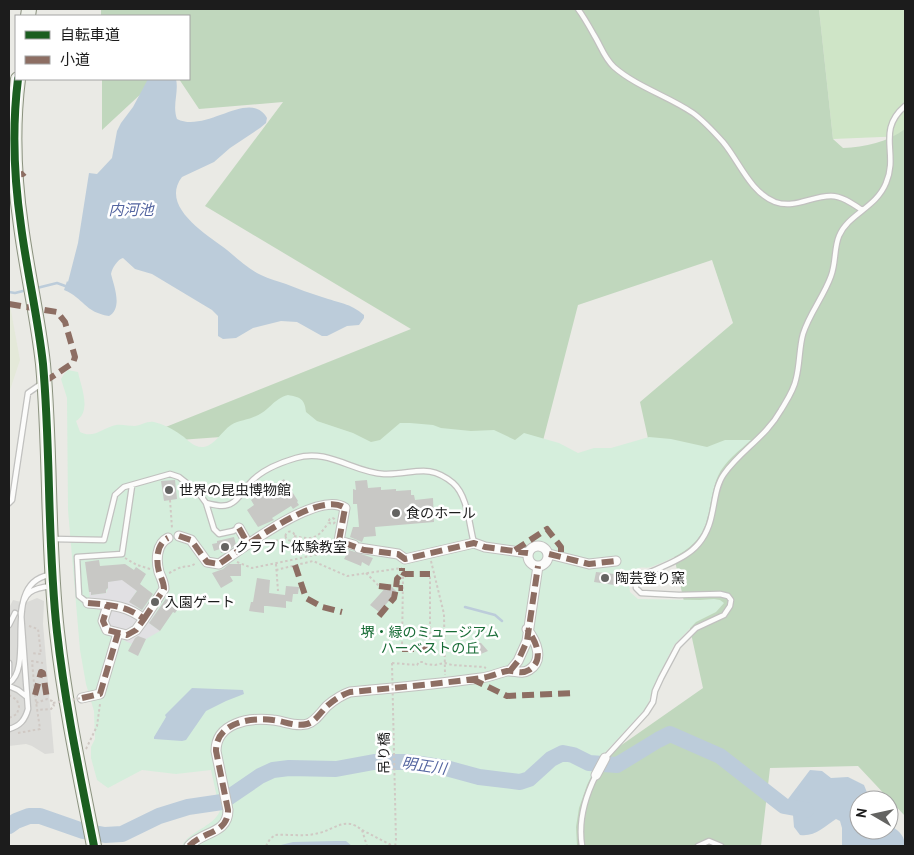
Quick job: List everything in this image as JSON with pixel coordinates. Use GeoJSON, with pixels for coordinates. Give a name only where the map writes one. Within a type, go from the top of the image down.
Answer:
{"type":"FeatureCollection","features":[{"type":"Feature","properties":{"kind":"street"},"geometry":{"type":"LineString","coordinates":[[18,80],[15,132],[18,196],[23,244],[37,318],[44,382],[53,580],[63,676],[94,846]]}},
{"type":"Feature","properties":{"kind":"street"},"geometry":{"type":"LineString","coordinates":[[180,536],[191,540],[207,562],[219,564],[256,537],[304,512],[322,504],[332,503],[345,508],[340,541],[364,550],[398,554],[405,559],[474,543],[528,553]]}},
{"type":"Feature","properties":{"kind":"street"},"geometry":{"type":"LineString","coordinates":[[239,528],[248,544]]}},
{"type":"Feature","properties":{"kind":"street"},"geometry":{"type":"LineString","coordinates":[[108,605],[103,621],[107,630],[127,635],[136,630],[164,589],[159,572],[159,546],[168,538]]}},
{"type":"Feature","properties":{"kind":"street"},"geometry":{"type":"LineString","coordinates":[[539,545],[545,548],[548,554],[544,564],[538,566],[530,562],[528,553],[532,547],[539,545]]}},
{"type":"Feature","properties":{"kind":"street"},"geometry":{"type":"LineString","coordinates":[[548,554],[589,564],[616,561]]}},
{"type":"Feature","properties":{"kind":"street"},"geometry":{"type":"LineString","coordinates":[[510,671],[523,652],[527,641],[527,630],[538,566]]}},
{"type":"Feature","properties":{"kind":"street"},"geometry":{"type":"LineString","coordinates":[[88,603],[132,610],[144,619]]}},
{"type":"Feature","properties":{"kind":"street"},"geometry":{"type":"LineString","coordinates":[[189,846],[196,840],[226,824],[228,810],[216,741],[220,733],[227,727],[236,723],[259,719],[296,725],[308,724],[341,695],[350,692],[446,682],[490,676],[510,671],[521,673],[531,669],[536,660],[538,650],[532,635],[527,630]]}},
{"type":"Feature","properties":{"kind":"street"},"geometry":{"type":"LineString","coordinates":[[82,698],[100,694],[118,633]]}},
{"type":"Feature","properties":{"kind":"street"},"geometry":{"type":"LineString","coordinates":[[596,775],[605,758]]}},
{"type":"Feature","properties":{"kind":"lane"},"geometry":{"type":"LineString","coordinates":[[578,9],[606,58],[631,79],[692,112],[704,122],[724,143],[764,196],[785,204],[799,204],[831,196],[840,198],[862,210]]}},
{"type":"Feature","properties":{"kind":"lane"},"geometry":{"type":"LineString","coordinates":[[605,758],[646,713],[653,702],[655,691],[678,646],[696,628],[724,615],[730,606],[728,596],[720,594],[641,593],[636,588],[636,582],[639,577],[684,557],[696,548],[709,530],[722,476],[766,432],[781,411],[794,384],[806,325],[832,273],[839,235],[843,227],[862,210],[872,204],[886,183],[891,149],[888,137],[892,121],[905,106]]}},
{"type":"Feature","properties":{"kind":"lane"},"geometry":{"type":"LineString","coordinates":[[9,503],[12,500],[28,393],[44,382]]}},
{"type":"Feature","properties":{"kind":"lane"},"geometry":{"type":"LineString","coordinates":[[206,503],[224,506],[233,503],[254,478],[265,470],[298,457],[325,456],[370,472],[383,474],[426,470],[439,474],[454,484],[463,497],[474,543]]}},
{"type":"Feature","properties":{"kind":"lane"},"geometry":{"type":"LineString","coordinates":[[50,540],[104,540],[115,495],[124,487],[170,474],[179,476],[198,492],[206,503],[214,529],[219,534],[239,528]]}},
{"type":"Feature","properties":{"kind":"lane"},"geometry":{"type":"LineString","coordinates":[[88,603],[79,596],[77,558],[122,554],[132,486]]}},
{"type":"Feature","properties":{"kind":"lane"},"geometry":{"type":"LineString","coordinates":[[20,593],[34,578],[53,580]]}},
{"type":"Feature","properties":{"kind":"lane"},"geometry":{"type":"LineString","coordinates":[[9,728],[18,726],[26,716],[28,709],[22,602],[29,592],[53,580]]}},
{"type":"Feature","properties":{"kind":"lane"},"geometry":{"type":"LineString","coordinates":[[16,606],[17,671],[9,685],[27,697]]}},
{"type":"Feature","properties":{"kind":"lane"},"geometry":{"type":"LineString","coordinates":[[9,625],[15,612]]}},
{"type":"Feature","properties":{"kind":"lane"},"geometry":{"type":"LineString","coordinates":[[9,663],[9,676]]}},
{"type":"Feature","properties":{"kind":"lane"},"geometry":{"type":"LineString","coordinates":[[582,846],[580,830],[582,812],[586,797],[596,775]]}},
{"type":"Feature","properties":{"kind":"lane"},"geometry":{"type":"LineString","coordinates":[[698,846],[709,841],[721,846]]}},
{"type":"Feature","properties":{"kind":"path"},"geometry":{"type":"LineString","coordinates":[[170,500],[172,528]]}},
{"type":"Feature","properties":{"kind":"path"},"geometry":{"type":"LineString","coordinates":[[286,538],[286,534],[290,532],[294,536],[316,537],[321,534],[328,523]]}},
{"type":"Feature","properties":{"kind":"path"},"geometry":{"type":"LineString","coordinates":[[256,537],[263,546],[286,538],[291,540],[294,536]]}},
{"type":"Feature","properties":{"kind":"path"},"geometry":{"type":"LineString","coordinates":[[228,558],[252,568],[328,551],[335,548],[340,541]]}},
{"type":"Feature","properties":{"kind":"path"},"geometry":{"type":"LineString","coordinates":[[122,554],[137,565],[159,572],[173,572],[178,568],[192,566],[202,557]]}},
{"type":"Feature","properties":{"kind":"path"},"geometry":{"type":"LineString","coordinates":[[428,554],[439,587],[444,614],[446,682]]}},
{"type":"Feature","properties":{"kind":"path"},"geometry":{"type":"LineString","coordinates":[[276,570],[313,561],[347,576],[402,568],[405,565],[405,559]]}},
{"type":"Feature","properties":{"kind":"path"},"geometry":{"type":"LineString","coordinates":[[276,564],[278,591]]}},
{"type":"Feature","properties":{"kind":"path"},"geometry":{"type":"LineString","coordinates":[[366,573],[379,586]]}},
{"type":"Feature","properties":{"kind":"path"},"geometry":{"type":"LineString","coordinates":[[430,574],[430,649]]}},
{"type":"Feature","properties":{"kind":"path"},"geometry":{"type":"LineString","coordinates":[[402,649],[403,576]]}},
{"type":"Feature","properties":{"kind":"path"},"geometry":{"type":"LineString","coordinates":[[22,623],[38,629],[41,654],[24,653]]}},
{"type":"Feature","properties":{"kind":"path"},"geometry":{"type":"LineString","coordinates":[[18,733],[40,729],[32,661],[43,662]]}},
{"type":"Feature","properties":{"kind":"path"},"geometry":{"type":"LineString","coordinates":[[445,663],[484,667],[490,676]]}},
{"type":"Feature","properties":{"kind":"path"},"geometry":{"type":"LineString","coordinates":[[84,753],[97,726],[100,694]]}},
{"type":"Feature","properties":{"kind":"path"},"geometry":{"type":"LineString","coordinates":[[9,695],[17,700],[19,707],[17,714],[9,718]]}},
{"type":"Feature","properties":{"kind":"path"},"geometry":{"type":"LineString","coordinates":[[36,703],[48,699],[53,703],[82,698]]}},
{"type":"Feature","properties":{"kind":"path"},"geometry":{"type":"LineString","coordinates":[[37,710],[51,709],[54,706],[53,703]]}},
{"type":"Feature","properties":{"kind":"path"},"geometry":{"type":"LineString","coordinates":[[266,846],[275,835],[318,834],[347,823],[352,823],[394,846]]}},
{"type":"Feature","properties":{"kind":"path"},"geometry":{"type":"LineString","coordinates":[[362,830],[366,846]]}},
{"type":"Feature","properties":{"kind":"green space"},"geometry":{"type":"Polygon","coordinates":[[[101,9],[819,9],[833,139],[843,148],[860,146],[884,140],[905,129],[905,816],[899,810],[899,790],[881,790],[858,766],[770,768],[761,846],[477,846],[703,688],[640,402],[733,323],[712,260],[578,305],[538,460],[276,433],[123,444],[411,329],[205,206],[283,102],[199,109],[180,80],[190,80],[190,15],[101,15],[101,9]]]}},
{"type":"Feature","properties":{"kind":"green space"},"geometry":{"type":"Polygon","coordinates":[[[819,9],[905,9],[905,136],[833,139],[819,9]]]}},
{"type":"Feature","properties":{"kind":"green space"},"geometry":{"type":"Polygon","coordinates":[[[102,80],[156,80],[102,130],[102,80]]]}},
{"type":"Feature","properties":{"kind":"green space"},"geometry":{"type":"Polygon","coordinates":[[[9,300],[20,360],[9,393],[9,300]]]}},
{"type":"Feature","properties":{"kind":"green space","name":"堺・緑のミュージアム ハーベストの丘"},"geometry":{"type":"Polygon","coordinates":[[[68,370],[78,372],[83,391],[83,411],[81,417],[76,421],[80,432],[94,434],[116,425],[135,426],[154,422],[171,429],[200,447],[212,444],[231,425],[260,414],[278,399],[288,395],[301,399],[306,412],[317,421],[353,433],[371,442],[380,440],[400,423],[433,425],[441,428],[471,431],[494,430],[515,440],[524,433],[559,443],[578,453],[594,448],[611,448],[649,437],[671,439],[707,447],[725,440],[751,440],[724,466],[718,476],[707,520],[700,536],[694,543],[668,560],[651,567],[635,569],[630,576],[630,592],[638,599],[714,599],[724,603],[716,612],[696,622],[674,645],[655,683],[647,707],[600,758],[587,785],[579,808],[576,827],[577,846],[182,846],[190,836],[212,821],[220,811],[211,770],[176,774],[142,770],[108,788],[97,780],[91,758],[91,747],[95,739],[94,711],[86,684],[80,650],[68,510],[67,398],[61,379],[68,370]]]}},
{"type":"Feature","properties":{"kind":"shaded area"},"geometry":{"type":"Polygon","coordinates":[[[123,579],[137,590],[130,602],[142,611],[148,603],[157,610],[149,623],[160,631],[146,639],[136,637],[132,644],[101,630],[99,621],[102,615],[100,610],[87,605],[90,599],[89,592],[91,592],[91,595],[106,593],[108,588],[107,582],[123,579]]]}},
{"type":"Feature","properties":{"kind":"shaded area"},"geometry":{"type":"Polygon","coordinates":[[[37,598],[44,601],[43,624],[54,753],[45,754],[26,744],[9,746],[9,608],[13,600],[25,603],[37,598]]]}},
{"type":"Feature","properties":{"kind":"water","name":"内河池"},"geometry":{"type":"Polygon","coordinates":[[[147,80],[176,80],[175,109],[177,119],[188,122],[201,121],[239,109],[250,108],[259,110],[267,118],[266,123],[230,148],[214,162],[182,177],[177,188],[177,199],[181,209],[198,228],[252,270],[267,278],[354,308],[364,315],[359,325],[347,326],[327,336],[322,336],[297,322],[281,321],[253,328],[236,338],[223,339],[218,336],[218,316],[212,310],[152,274],[135,269],[123,258],[115,264],[111,274],[117,302],[116,308],[109,316],[94,311],[71,293],[64,290],[68,282],[78,243],[89,173],[97,174],[112,158],[117,131],[147,80]]]}},
{"type":"Feature","properties":{"kind":"water"},"geometry":{"type":"Polygon","coordinates":[[[192,688],[243,690],[244,694],[206,711],[186,740],[154,739],[166,717],[165,715],[192,688]]]}},
{"type":"Feature","properties":{"kind":"water"},"geometry":{"type":"Polygon","coordinates":[[[810,770],[822,771],[831,778],[848,777],[864,785],[866,790],[849,790],[849,840],[899,840],[899,832],[902,835],[905,846],[842,846],[842,828],[840,821],[836,819],[815,833],[800,835],[794,827],[793,815],[782,807],[810,770]]]}},
{"type":"Feature","properties":{"kind":"water"},"geometry":{"type":"Polygon","coordinates":[[[346,841],[352,846],[277,846],[293,842],[346,841]]]}},
{"type":"Feature","properties":{"kind":"building"},"geometry":{"type":"Polygon","coordinates":[[[284,479],[299,505],[293,509],[291,506],[272,518],[274,520],[258,527],[247,510],[254,505],[251,500],[272,484],[273,486],[284,479]]]}},
{"type":"Feature","properties":{"kind":"building","name":"世界の昆虫博物館"},"geometry":{"type":"Polygon","coordinates":[[[175,480],[177,499],[164,501],[161,481],[175,480]]]}},
{"type":"Feature","properties":{"kind":"building","name":"食のホール"},"geometry":{"type":"Polygon","coordinates":[[[367,480],[368,488],[381,487],[381,490],[396,489],[396,491],[411,490],[411,495],[414,495],[415,500],[433,498],[434,522],[375,527],[376,536],[364,537],[362,542],[350,537],[353,527],[359,527],[357,504],[353,504],[353,489],[356,490],[355,481],[367,480]]]}},
{"type":"Feature","properties":{"kind":"building","name":"クラフト体験教室"},"geometry":{"type":"Polygon","coordinates":[[[234,537],[236,545],[225,552],[221,553],[220,549],[214,551],[212,544],[234,537]]]}},
{"type":"Feature","properties":{"kind":"building"},"geometry":{"type":"Polygon","coordinates":[[[349,550],[373,558],[369,566],[362,562],[361,566],[344,559],[349,550]]]}},
{"type":"Feature","properties":{"kind":"building"},"geometry":{"type":"Polygon","coordinates":[[[99,560],[100,566],[125,564],[134,570],[136,567],[146,574],[140,584],[153,594],[142,610],[129,602],[137,591],[122,580],[108,582],[106,593],[91,595],[85,562],[99,560]]]}},
{"type":"Feature","properties":{"kind":"building"},"geometry":{"type":"Polygon","coordinates":[[[229,564],[241,564],[241,576],[230,576],[233,581],[221,588],[212,573],[223,569],[229,564]]]}},
{"type":"Feature","properties":{"kind":"building","name":"陶芸登り窯"},"geometry":{"type":"Polygon","coordinates":[[[596,572],[615,574],[614,585],[594,582],[596,572]]]}},
{"type":"Feature","properties":{"kind":"building"},"geometry":{"type":"Polygon","coordinates":[[[257,578],[270,580],[269,593],[285,595],[286,586],[299,587],[298,594],[293,594],[292,602],[286,601],[286,608],[264,606],[264,613],[249,611],[251,602],[253,602],[257,578]]]}},
{"type":"Feature","properties":{"kind":"building"},"geometry":{"type":"Polygon","coordinates":[[[389,584],[397,592],[379,612],[370,605],[389,584]]]}},
{"type":"Feature","properties":{"kind":"building"},"geometry":{"type":"Polygon","coordinates":[[[167,597],[180,606],[175,613],[173,612],[160,631],[149,623],[167,597]]]}},
{"type":"Feature","properties":{"kind":"building"},"geometry":{"type":"Polygon","coordinates":[[[138,636],[146,639],[138,656],[128,651],[138,636]]]}},
{"type":"Feature","properties":{"kind":"building"},"geometry":{"type":"Polygon","coordinates":[[[469,641],[481,643],[488,651],[476,656],[473,655],[465,644],[469,641]]]}},
{"type":"Feature","properties":{"kind":"waterway"},"geometry":{"type":"LineString","coordinates":[[37,288],[57,283],[68,287]]}},
{"type":"Feature","properties":{"kind":"waterway"},"geometry":{"type":"LineString","coordinates":[[9,292],[15,293],[27,290]]}},
{"type":"Feature","properties":{"kind":"waterway"},"geometry":{"type":"LineString","coordinates":[[465,607],[495,615],[502,621]]}},
{"type":"Feature","properties":{"kind":"waterway","name":"明正川"},"geometry":{"type":"LineString","coordinates":[[9,826],[29,816],[40,816],[83,831],[105,835],[122,834],[159,816],[188,807],[222,802],[260,776],[273,770],[289,768],[336,769],[374,762],[408,762],[446,768],[479,777],[520,782],[529,779],[551,759],[563,753],[573,755],[589,763],[617,765],[670,734],[720,756],[784,806],[806,810]]}},
{"type":"Feature","properties":{"kind":"marked path"},"geometry":{"type":"LineString","coordinates":[[13,175],[23,174],[28,169]]}},
{"type":"Feature","properties":{"kind":"marked path"},"geometry":{"type":"LineString","coordinates":[[9,304],[57,312],[65,322],[75,357],[73,363],[44,382]]}},
{"type":"Feature","properties":{"kind":"marked path"},"geometry":{"type":"LineString","coordinates":[[179,536],[191,540],[207,562],[219,564],[281,523],[300,513],[333,504],[345,508],[339,541],[364,550],[398,554],[405,559],[474,543],[485,547],[528,553]]}},
{"type":"Feature","properties":{"kind":"marked path"},"geometry":{"type":"LineString","coordinates":[[239,528],[248,544]]}},
{"type":"Feature","properties":{"kind":"marked path"},"geometry":{"type":"LineString","coordinates":[[515,550],[547,529],[561,547],[561,558]]}},
{"type":"Feature","properties":{"kind":"marked path"},"geometry":{"type":"LineString","coordinates":[[144,619],[164,589],[157,558],[161,544],[168,538]]}},
{"type":"Feature","properties":{"kind":"marked path"},"geometry":{"type":"LineString","coordinates":[[549,554],[589,564],[616,561]]}},
{"type":"Feature","properties":{"kind":"marked path"},"geometry":{"type":"LineString","coordinates":[[295,565],[306,598],[322,607],[342,612]]}},
{"type":"Feature","properties":{"kind":"marked path"},"geometry":{"type":"LineString","coordinates":[[510,671],[518,661],[527,641],[538,566]]}},
{"type":"Feature","properties":{"kind":"marked path"},"geometry":{"type":"LineString","coordinates":[[379,586],[396,588],[397,579],[402,573],[402,568]]}},
{"type":"Feature","properties":{"kind":"marked path"},"geometry":{"type":"LineString","coordinates":[[403,576],[404,574],[430,574]]}},
{"type":"Feature","properties":{"kind":"marked path"},"geometry":{"type":"LineString","coordinates":[[379,616],[394,598],[396,588],[403,588]]}},
{"type":"Feature","properties":{"kind":"marked path"},"geometry":{"type":"LineString","coordinates":[[88,603],[111,605],[124,608],[144,619],[136,630],[127,635],[107,630],[103,621],[108,605]]}},
{"type":"Feature","properties":{"kind":"marked path"},"geometry":{"type":"LineString","coordinates":[[189,846],[219,828],[227,818],[228,810],[216,751],[217,742],[228,728],[244,721],[264,719],[298,725],[307,724],[315,719],[332,702],[350,692],[481,678],[507,671],[526,671],[534,666],[538,656],[536,645],[527,629]]}},
{"type":"Feature","properties":{"kind":"marked path"},"geometry":{"type":"LineString","coordinates":[[82,698],[100,694],[118,633]]}},
{"type":"Feature","properties":{"kind":"marked path"},"geometry":{"type":"LineString","coordinates":[[402,649],[430,649]]}},
{"type":"Feature","properties":{"kind":"marked path"},"geometry":{"type":"LineString","coordinates":[[35,695],[41,672],[43,673],[47,699]]}},
{"type":"Feature","properties":{"kind":"marked path"},"geometry":{"type":"LineString","coordinates":[[472,679],[507,696],[574,693]]}},
{"type":"Feature","properties":{"kind":"cycle path"},"geometry":{"type":"LineString","coordinates":[[18,80],[14,134],[15,171],[23,243],[43,364],[57,632],[78,766],[94,846]]}},
{"type":"Feature","properties":{"kind":"place","name":"世界の昆虫博物館"},"geometry":{"type":"Point","coordinates":[169,490]}},
{"type":"Feature","properties":{"kind":"place","name":"食のホール"},"geometry":{"type":"Point","coordinates":[396,513]}},
{"type":"Feature","properties":{"kind":"place","name":"クラフト体験教室"},"geometry":{"type":"Point","coordinates":[225,547]}},
{"type":"Feature","properties":{"kind":"place","name":"陶芸登り窯"},"geometry":{"type":"Point","coordinates":[605,578]}},
{"type":"Feature","properties":{"kind":"place","name":"入園ゲート"},"geometry":{"type":"Point","coordinates":[155,602]}}]}
